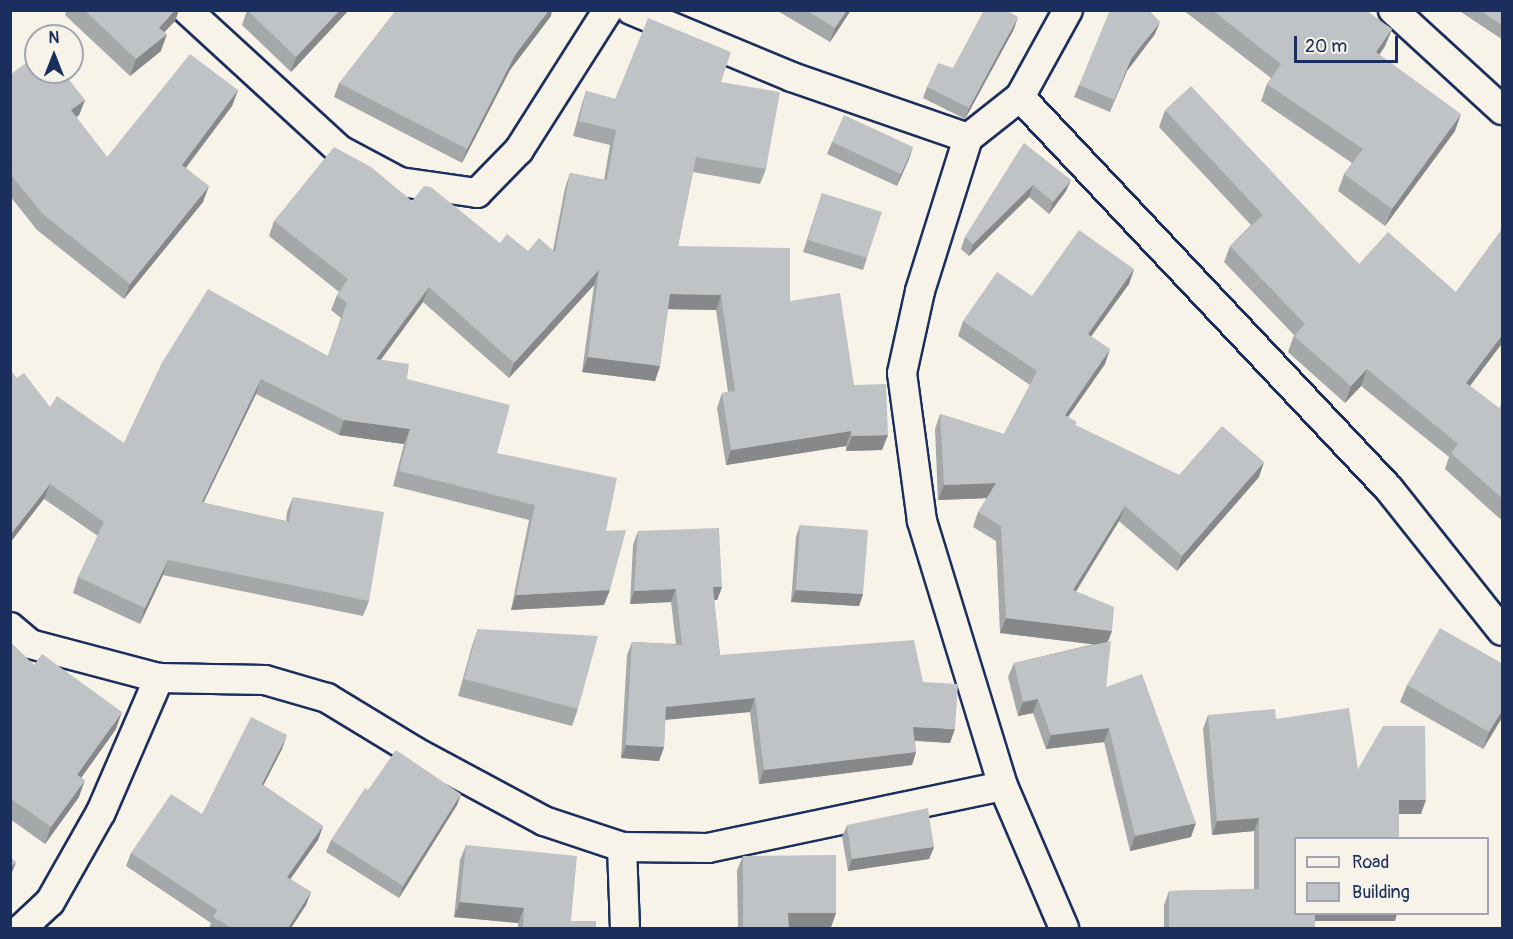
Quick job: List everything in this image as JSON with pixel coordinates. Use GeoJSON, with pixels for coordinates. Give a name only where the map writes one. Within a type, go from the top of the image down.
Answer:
{"type":"FeatureCollection","features":[{"type":"Feature","properties":{"kind":"street"},"geometry":{"type":"LineString","coordinates":[[187,10],[340,150],[400,182],[477,193],[519,150],[608,10]]}},
{"type":"Feature","properties":{"kind":"street"},"geometry":{"type":"LineString","coordinates":[[631,10],[792,77],[968,138]]}},
{"type":"Feature","properties":{"kind":"street"},"geometry":{"type":"LineString","coordinates":[[1064,928],[1003,786],[922,521],[902,373],[920,291],[968,138],[1020,97],[1068,10]]}},
{"type":"Feature","properties":{"kind":"street"},"geometry":{"type":"LineString","coordinates":[[1393,10],[1503,110]]}},
{"type":"Feature","properties":{"kind":"street"},"geometry":{"type":"LineString","coordinates":[[1020,97],[1389,489],[1503,631]]}},
{"type":"Feature","properties":{"kind":"street"},"geometry":{"type":"LineString","coordinates":[[10,627],[30,644],[159,678],[265,680],[327,698],[414,752],[544,821],[622,847],[708,848],[1003,786]]}},
{"type":"Feature","properties":{"kind":"street"},"geometry":{"type":"LineString","coordinates":[[21,928],[50,902],[101,812],[159,678]]}},
{"type":"Feature","properties":{"kind":"street"},"geometry":{"type":"LineString","coordinates":[[622,847],[625,928]]}},
{"type":"Feature","properties":{"kind":"building"},"geometry":{"type":"Polygon","coordinates":[[[84,10],[175,10],[159,28],[167,34],[136,59],[84,10]]]}},
{"type":"Feature","properties":{"kind":"building"},"geometry":{"type":"Polygon","coordinates":[[[247,10],[340,10],[296,57],[247,10]]]}},
{"type":"Feature","properties":{"kind":"building"},"geometry":{"type":"Polygon","coordinates":[[[396,10],[549,10],[515,55],[467,149],[339,83],[396,10]]]}},
{"type":"Feature","properties":{"kind":"building"},"geometry":{"type":"Polygon","coordinates":[[[806,10],[847,10],[835,28],[806,10]]]}},
{"type":"Feature","properties":{"kind":"building"},"geometry":{"type":"Polygon","coordinates":[[[984,10],[1006,10],[1018,17],[969,108],[927,87],[938,63],[953,68],[984,10]]]}},
{"type":"Feature","properties":{"kind":"building"},"geometry":{"type":"Polygon","coordinates":[[[1110,10],[1149,10],[1160,22],[1131,59],[1114,100],[1079,85],[1110,10]]]}},
{"type":"Feature","properties":{"kind":"building"},"geometry":{"type":"Polygon","coordinates":[[[1212,10],[1365,10],[1392,29],[1376,52],[1461,114],[1392,209],[1344,174],[1363,149],[1267,84],[1281,64],[1212,10]]]}},
{"type":"Feature","properties":{"kind":"building"},"geometry":{"type":"Polygon","coordinates":[[[1480,10],[1503,10],[1503,26],[1480,10]]]}},
{"type":"Feature","properties":{"kind":"building"},"geometry":{"type":"Polygon","coordinates":[[[648,18],[731,52],[721,82],[780,92],[766,169],[696,157],[678,246],[790,248],[790,301],[840,293],[854,385],[886,384],[888,435],[852,436],[851,431],[731,450],[722,393],[735,391],[721,295],[670,294],[660,366],[588,357],[599,270],[514,363],[429,287],[376,359],[409,364],[407,379],[510,405],[497,453],[617,478],[606,531],[626,530],[610,590],[516,595],[535,505],[399,471],[410,429],[344,420],[261,379],[202,502],[289,522],[293,497],[384,512],[369,601],[168,560],[145,608],[78,577],[104,522],[50,484],[10,535],[10,370],[17,378],[24,373],[50,407],[57,396],[124,443],[163,361],[208,289],[328,356],[347,303],[337,295],[348,279],[274,221],[334,147],[371,167],[412,201],[424,186],[431,187],[500,243],[507,234],[528,251],[539,238],[555,252],[570,173],[607,180],[616,130],[579,121],[586,91],[615,99],[648,18]]]}},
{"type":"Feature","properties":{"kind":"building"},"geometry":{"type":"Polygon","coordinates":[[[190,54],[238,90],[182,165],[209,186],[130,284],[43,214],[10,174],[10,165],[13,163],[10,159],[10,75],[24,64],[24,84],[72,84],[85,100],[71,110],[107,157],[190,54]]]}},
{"type":"Feature","properties":{"kind":"building"},"geometry":{"type":"Polygon","coordinates":[[[1191,86],[1359,264],[1388,232],[1456,292],[1503,228],[1503,334],[1466,383],[1499,408],[1503,403],[1503,499],[1451,453],[1458,444],[1367,369],[1351,386],[1294,336],[1305,324],[1230,246],[1263,215],[1165,110],[1191,86]]]}},
{"type":"Feature","properties":{"kind":"building"},"geometry":{"type":"Polygon","coordinates":[[[844,115],[913,147],[901,174],[832,142],[844,115]]]}},
{"type":"Feature","properties":{"kind":"building"},"geometry":{"type":"Polygon","coordinates":[[[1024,143],[1071,180],[1053,202],[1033,185],[973,244],[965,237],[1024,143]]]}},
{"type":"Feature","properties":{"kind":"building"},"geometry":{"type":"Polygon","coordinates":[[[822,193],[882,212],[867,258],[808,240],[822,193]]]}},
{"type":"Feature","properties":{"kind":"building"},"geometry":{"type":"Polygon","coordinates":[[[1079,230],[1134,269],[1088,334],[1110,349],[1065,415],[1077,422],[1075,425],[1179,475],[1222,426],[1264,462],[1182,556],[1125,506],[1073,590],[1114,607],[1112,631],[1006,618],[1001,526],[978,512],[996,483],[944,485],[940,414],[1004,434],[1037,371],[963,321],[997,272],[1032,296],[1079,230]]]}},
{"type":"Feature","properties":{"kind":"building"},"geometry":{"type":"Polygon","coordinates":[[[800,525],[868,530],[863,594],[796,590],[800,525]]]}},
{"type":"Feature","properties":{"kind":"building"},"geometry":{"type":"Polygon","coordinates":[[[719,528],[722,587],[713,587],[720,655],[914,640],[923,682],[958,684],[955,729],[913,727],[916,752],[764,770],[755,698],[666,707],[664,747],[626,745],[632,642],[682,645],[676,589],[634,591],[638,531],[719,528]]]}},
{"type":"Feature","properties":{"kind":"building"},"geometry":{"type":"Polygon","coordinates":[[[1440,628],[1503,664],[1503,709],[1489,732],[1407,685],[1440,628]]]}},
{"type":"Feature","properties":{"kind":"building"},"geometry":{"type":"Polygon","coordinates":[[[478,629],[598,636],[578,709],[464,679],[478,629]]]}},
{"type":"Feature","properties":{"kind":"building"},"geometry":{"type":"Polygon","coordinates":[[[1111,641],[1106,687],[1142,674],[1196,823],[1135,836],[1109,728],[1051,735],[1038,699],[1023,702],[1014,663],[1111,641]]]}},
{"type":"Feature","properties":{"kind":"building"},"geometry":{"type":"Polygon","coordinates":[[[10,642],[34,665],[42,654],[122,712],[77,775],[85,780],[51,827],[10,798],[10,642]]]}},
{"type":"Feature","properties":{"kind":"building"},"geometry":{"type":"Polygon","coordinates":[[[1349,708],[1358,769],[1383,726],[1425,726],[1426,800],[1399,800],[1399,837],[1294,837],[1294,915],[1315,915],[1315,928],[1169,928],[1169,891],[1259,889],[1259,818],[1217,821],[1208,715],[1275,709],[1276,719],[1349,708]]]}},
{"type":"Feature","properties":{"kind":"building"},"geometry":{"type":"Polygon","coordinates":[[[251,717],[287,735],[262,784],[323,826],[287,877],[311,892],[288,928],[232,928],[213,917],[217,910],[131,853],[171,794],[202,814],[251,717]]]}},
{"type":"Feature","properties":{"kind":"building"},"geometry":{"type":"Polygon","coordinates":[[[396,750],[461,794],[403,886],[331,840],[365,788],[368,790],[396,750]]]}},
{"type":"Feature","properties":{"kind":"building"},"geometry":{"type":"Polygon","coordinates":[[[928,808],[934,847],[852,859],[847,825],[928,808]]]}},
{"type":"Feature","properties":{"kind":"building"},"geometry":{"type":"Polygon","coordinates":[[[466,845],[577,856],[571,921],[596,921],[596,928],[523,928],[524,908],[460,902],[466,845]]]}},
{"type":"Feature","properties":{"kind":"building"},"geometry":{"type":"Polygon","coordinates":[[[836,855],[836,913],[788,913],[789,928],[743,928],[743,856],[836,855]]]}},
{"type":"Feature","properties":{"kind":"building"},"geometry":{"type":"Polygon","coordinates":[[[10,857],[16,862],[10,868],[10,857]]]}}]}
